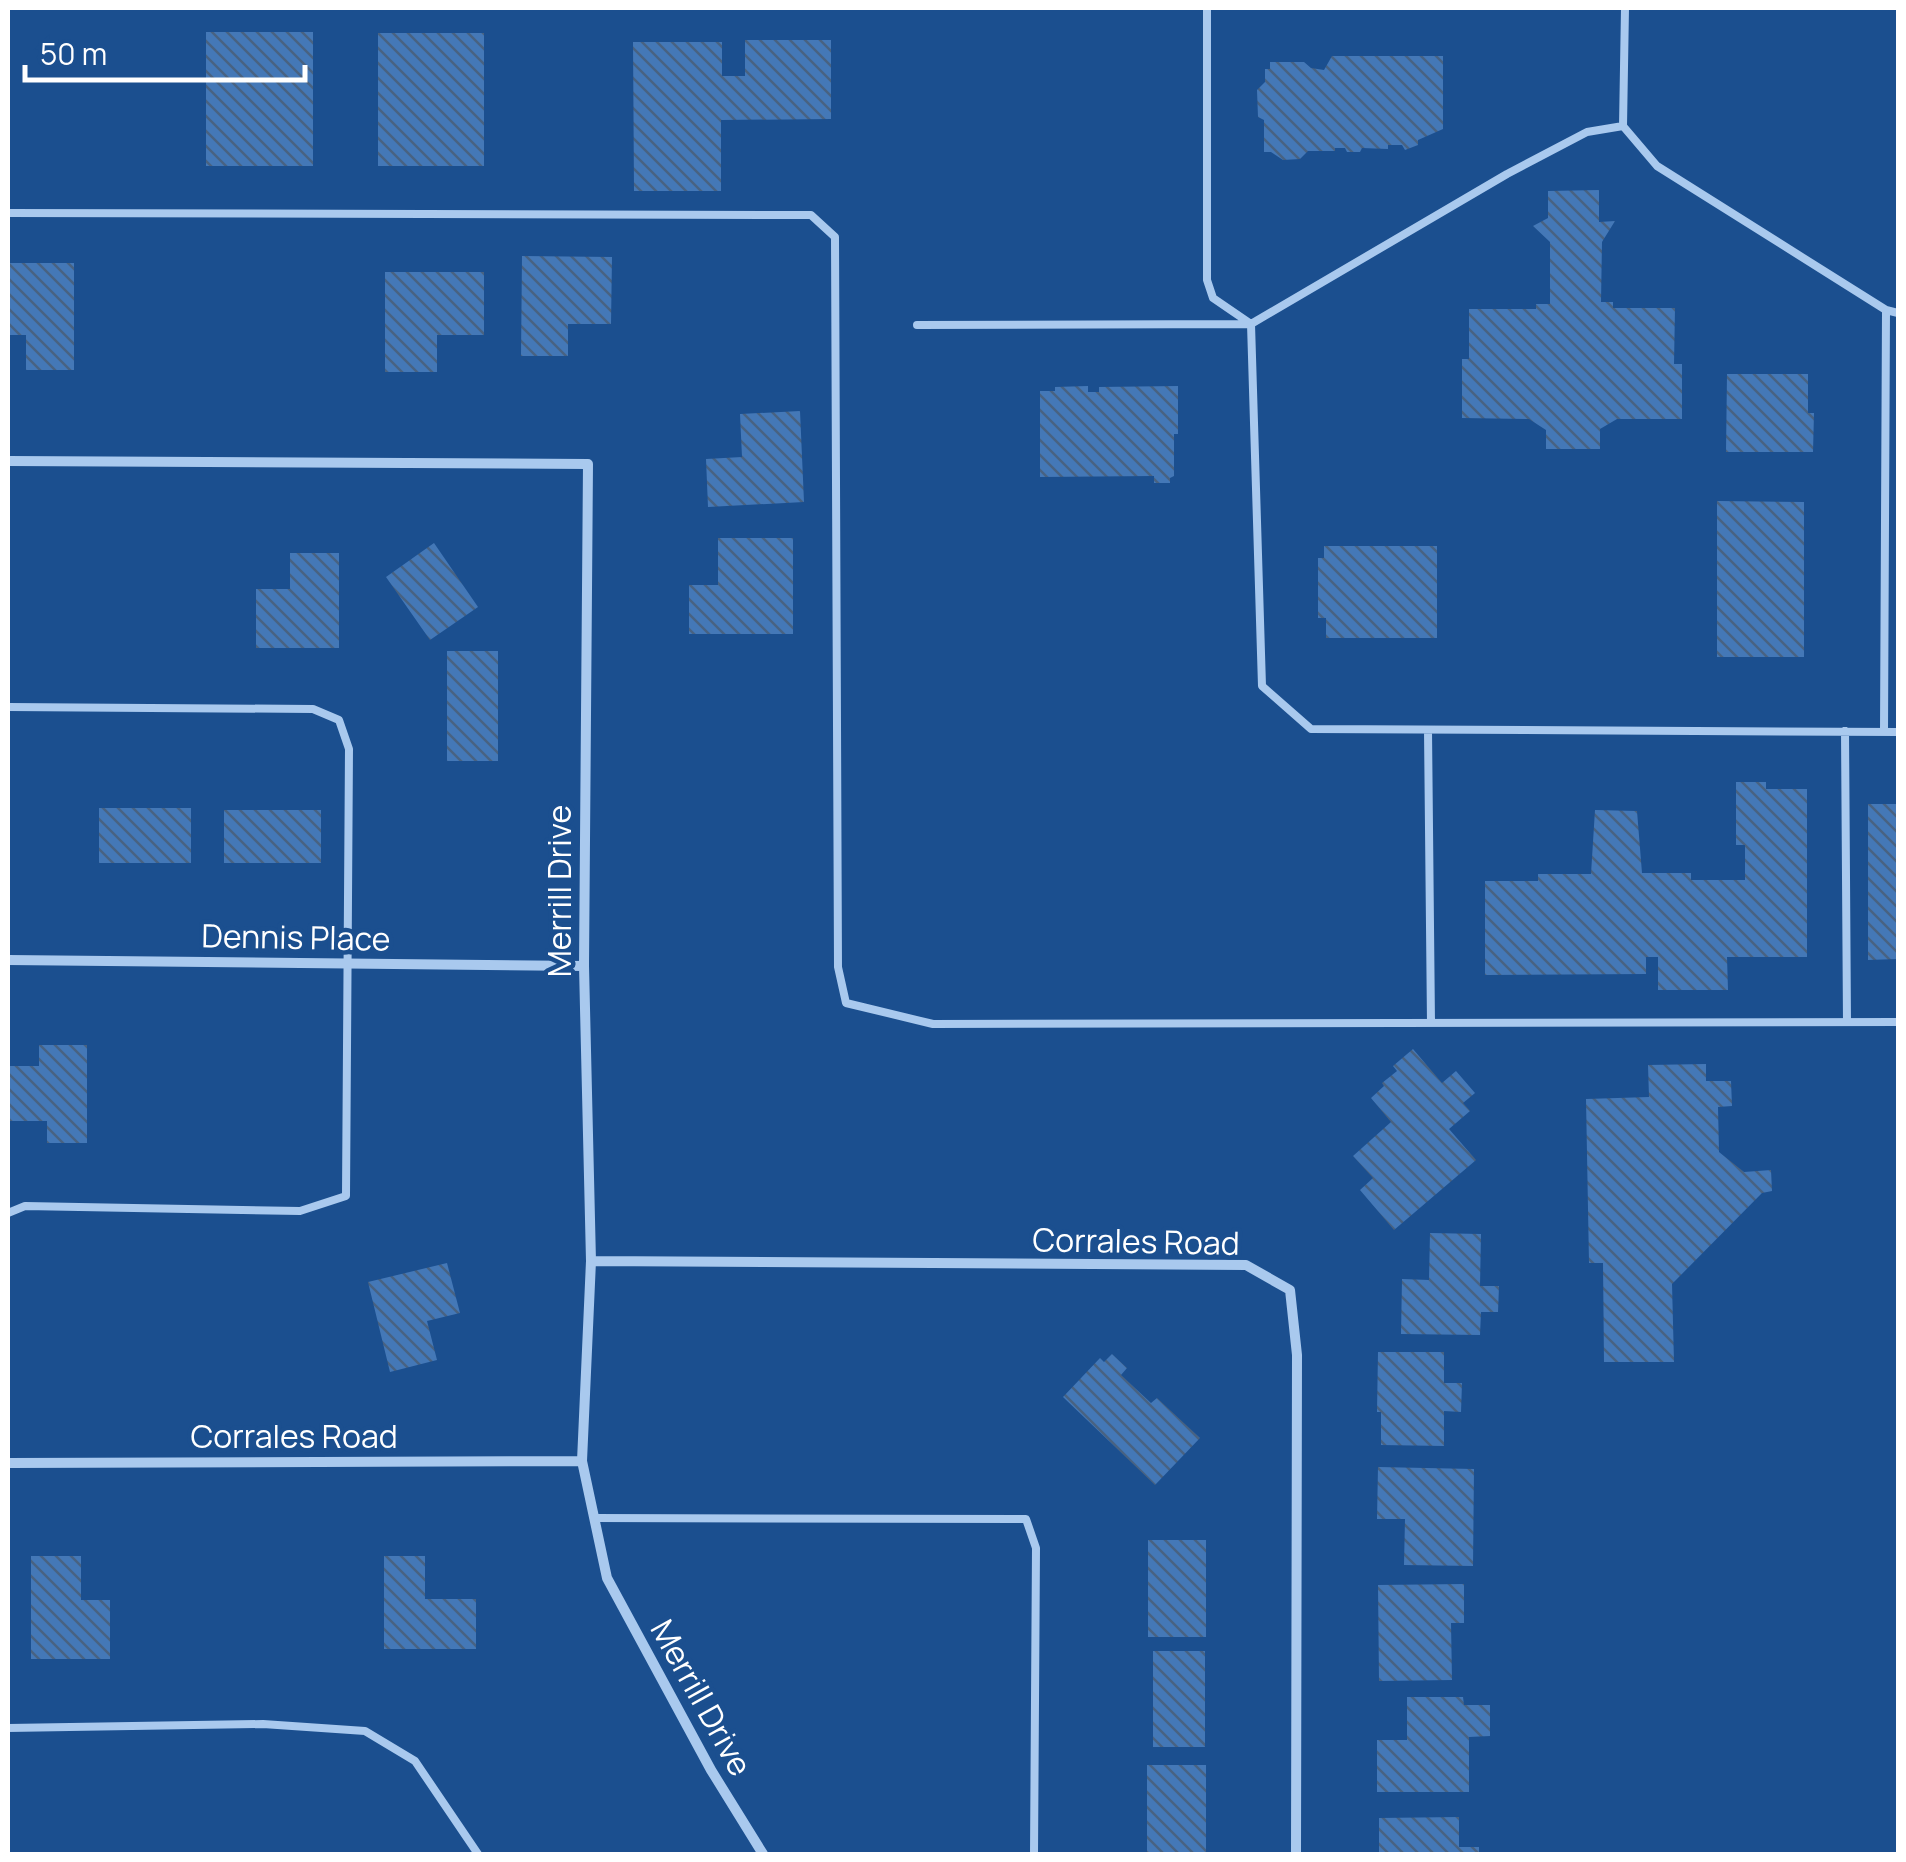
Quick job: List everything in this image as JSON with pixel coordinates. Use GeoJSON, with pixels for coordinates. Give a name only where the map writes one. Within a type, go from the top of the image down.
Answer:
{"type":"FeatureCollection","features":[{"type":"Feature","properties":{"kind":"street","name":"Merrill Drive"},"geometry":{"type":"LineString","coordinates":[[8,461],[588,464],[584,966],[591,1261],[582,1461],[607,1578],[711,1770],[763,1854]]}},
{"type":"Feature","properties":{"kind":"street","name":"Dennis Place"},"geometry":{"type":"LineString","coordinates":[[8,960],[584,966]]}},
{"type":"Feature","properties":{"kind":"street","name":"Corrales Road"},"geometry":{"type":"LineString","coordinates":[[591,1261],[1246,1265],[1290,1290],[1297,1355],[1296,1854]]}},
{"type":"Feature","properties":{"kind":"street","name":"Corrales Road"},"geometry":{"type":"LineString","coordinates":[[8,1462],[582,1461]]}},
{"type":"Feature","properties":{"kind":"lane"},"geometry":{"type":"LineString","coordinates":[[1207,8],[1207,280],[1212,298],[1250,324]]}},
{"type":"Feature","properties":{"kind":"lane"},"geometry":{"type":"LineString","coordinates":[[1625,8],[1623,126],[1657,166],[1886,310],[1898,312]]}},
{"type":"Feature","properties":{"kind":"lane"},"geometry":{"type":"LineString","coordinates":[[916,325],[1250,324],[1507,174],[1587,132],[1623,126]]}},
{"type":"Feature","properties":{"kind":"lane"},"geometry":{"type":"LineString","coordinates":[[8,213],[812,215],[835,237],[838,967],[846,1003],[933,1024],[1898,1022]]}},
{"type":"Feature","properties":{"kind":"lane"},"geometry":{"type":"LineString","coordinates":[[1884,732],[1886,310]]}},
{"type":"Feature","properties":{"kind":"lane"},"geometry":{"type":"LineString","coordinates":[[1250,324],[1262,686],[1311,729],[1898,732]]}},
{"type":"Feature","properties":{"kind":"lane"},"geometry":{"type":"LineString","coordinates":[[8,707],[313,708],[340,720],[349,750],[346,1196],[300,1210],[25,1206],[8,1213]]}},
{"type":"Feature","properties":{"kind":"lane"},"geometry":{"type":"LineString","coordinates":[[1428,730],[1430,1023]]}},
{"type":"Feature","properties":{"kind":"lane"},"geometry":{"type":"LineString","coordinates":[[1844,732],[1847,1022]]}},
{"type":"Feature","properties":{"kind":"lane"},"geometry":{"type":"LineString","coordinates":[[594,1518],[1026,1520],[1036,1548],[1034,1854]]}},
{"type":"Feature","properties":{"kind":"lane"},"geometry":{"type":"LineString","coordinates":[[8,1728],[262,1724],[365,1731],[416,1761],[478,1854]]}},
{"type":"Feature","properties":{"kind":"building"},"geometry":{"type":"Polygon","coordinates":[[[206,32],[313,32],[313,166],[206,166],[206,32]]]}},
{"type":"Feature","properties":{"kind":"building"},"geometry":{"type":"Polygon","coordinates":[[[378,33],[484,33],[484,166],[378,166],[378,33]]]}},
{"type":"Feature","properties":{"kind":"building"},"geometry":{"type":"Polygon","coordinates":[[[745,40],[831,40],[831,119],[721,120],[721,191],[634,191],[633,42],[722,42],[722,76],[745,76],[745,40]]]}},
{"type":"Feature","properties":{"kind":"building"},"geometry":{"type":"Polygon","coordinates":[[[1332,56],[1443,56],[1443,129],[1405,150],[1402,145],[1362,148],[1360,152],[1335,148],[1308,151],[1300,159],[1283,160],[1264,152],[1264,120],[1258,117],[1257,90],[1265,82],[1265,69],[1270,69],[1270,62],[1304,62],[1324,70],[1332,56]]]}},
{"type":"Feature","properties":{"kind":"building"},"geometry":{"type":"Polygon","coordinates":[[[1599,190],[1599,222],[1615,221],[1602,242],[1601,302],[1613,302],[1613,308],[1675,308],[1674,364],[1682,364],[1682,419],[1617,419],[1600,429],[1600,449],[1546,449],[1546,430],[1529,419],[1462,418],[1462,359],[1469,359],[1469,309],[1536,309],[1536,304],[1550,304],[1550,242],[1533,226],[1548,218],[1548,191],[1599,190]]]}},
{"type":"Feature","properties":{"kind":"building"},"geometry":{"type":"Polygon","coordinates":[[[522,256],[612,257],[611,324],[568,324],[568,356],[521,356],[522,256]]]}},
{"type":"Feature","properties":{"kind":"building"},"geometry":{"type":"Polygon","coordinates":[[[8,263],[74,263],[74,370],[26,370],[26,335],[8,335],[8,263]]]}},
{"type":"Feature","properties":{"kind":"building"},"geometry":{"type":"Polygon","coordinates":[[[385,272],[484,272],[484,335],[437,335],[437,372],[385,372],[385,272]]]}},
{"type":"Feature","properties":{"kind":"building"},"geometry":{"type":"Polygon","coordinates":[[[1727,374],[1808,374],[1808,413],[1814,413],[1813,452],[1726,452],[1727,374]]]}},
{"type":"Feature","properties":{"kind":"building"},"geometry":{"type":"Polygon","coordinates":[[[1088,386],[1088,392],[1099,392],[1099,387],[1178,386],[1178,434],[1174,434],[1174,476],[1170,483],[1154,483],[1154,476],[1040,477],[1040,391],[1088,386]]]}},
{"type":"Feature","properties":{"kind":"building"},"geometry":{"type":"Polygon","coordinates":[[[800,411],[804,502],[708,507],[706,459],[742,457],[740,414],[800,411]]]}},
{"type":"Feature","properties":{"kind":"building"},"geometry":{"type":"Polygon","coordinates":[[[1717,501],[1804,502],[1804,657],[1717,657],[1717,501]]]}},
{"type":"Feature","properties":{"kind":"building"},"geometry":{"type":"Polygon","coordinates":[[[718,538],[793,538],[793,634],[689,634],[689,585],[718,585],[718,538]]]}},
{"type":"Feature","properties":{"kind":"building"},"geometry":{"type":"Polygon","coordinates":[[[434,543],[478,607],[430,640],[386,577],[434,543]]]}},
{"type":"Feature","properties":{"kind":"building"},"geometry":{"type":"Polygon","coordinates":[[[1324,546],[1437,546],[1437,638],[1326,638],[1326,618],[1318,618],[1318,558],[1324,558],[1324,546]]]}},
{"type":"Feature","properties":{"kind":"building"},"geometry":{"type":"Polygon","coordinates":[[[290,553],[339,553],[339,648],[256,648],[256,589],[290,589],[290,553]]]}},
{"type":"Feature","properties":{"kind":"building"},"geometry":{"type":"Polygon","coordinates":[[[447,651],[498,651],[498,761],[447,761],[447,651]]]}},
{"type":"Feature","properties":{"kind":"building"},"geometry":{"type":"Polygon","coordinates":[[[1736,782],[1766,782],[1766,789],[1807,789],[1807,957],[1727,957],[1728,990],[1658,990],[1658,957],[1646,957],[1646,974],[1485,975],[1485,881],[1538,881],[1538,874],[1591,874],[1595,810],[1637,811],[1642,873],[1691,873],[1691,880],[1745,880],[1745,845],[1736,845],[1736,782]]]}},
{"type":"Feature","properties":{"kind":"building"},"geometry":{"type":"Polygon","coordinates":[[[1868,804],[1898,804],[1898,959],[1868,960],[1868,804]]]}},
{"type":"Feature","properties":{"kind":"building"},"geometry":{"type":"Polygon","coordinates":[[[99,808],[191,808],[191,863],[99,863],[99,808]]]}},
{"type":"Feature","properties":{"kind":"building"},"geometry":{"type":"Polygon","coordinates":[[[224,810],[321,810],[321,863],[224,863],[224,810]]]}},
{"type":"Feature","properties":{"kind":"building"},"geometry":{"type":"Polygon","coordinates":[[[39,1045],[87,1045],[87,1143],[47,1143],[47,1121],[8,1121],[8,1066],[39,1066],[39,1045]]]}},
{"type":"Feature","properties":{"kind":"building"},"geometry":{"type":"Polygon","coordinates":[[[1413,1049],[1442,1083],[1456,1071],[1475,1093],[1463,1103],[1470,1111],[1449,1129],[1476,1160],[1394,1230],[1360,1190],[1373,1178],[1353,1156],[1391,1122],[1371,1098],[1397,1071],[1393,1066],[1413,1049]]]}},
{"type":"Feature","properties":{"kind":"building"},"geometry":{"type":"Polygon","coordinates":[[[1706,1064],[1706,1081],[1731,1081],[1732,1106],[1718,1107],[1719,1152],[1744,1172],[1771,1170],[1772,1191],[1762,1193],[1672,1284],[1674,1362],[1604,1362],[1603,1263],[1589,1263],[1586,1099],[1649,1097],[1648,1065],[1706,1064]]]}},
{"type":"Feature","properties":{"kind":"building"},"geometry":{"type":"Polygon","coordinates":[[[1430,1233],[1481,1234],[1480,1286],[1499,1286],[1498,1312],[1481,1312],[1480,1335],[1401,1334],[1402,1279],[1429,1280],[1430,1233]]]}},
{"type":"Feature","properties":{"kind":"building"},"geometry":{"type":"Polygon","coordinates":[[[447,1263],[460,1313],[427,1321],[437,1360],[390,1372],[368,1282],[447,1263]]]}},
{"type":"Feature","properties":{"kind":"building"},"geometry":{"type":"Polygon","coordinates":[[[1378,1352],[1444,1352],[1444,1383],[1462,1383],[1461,1412],[1444,1411],[1444,1446],[1381,1445],[1378,1352]]]}},
{"type":"Feature","properties":{"kind":"building"},"geometry":{"type":"Polygon","coordinates":[[[1112,1354],[1127,1368],[1121,1375],[1151,1403],[1157,1398],[1200,1438],[1155,1485],[1063,1397],[1100,1358],[1104,1362],[1112,1354]]]}},
{"type":"Feature","properties":{"kind":"building"},"geometry":{"type":"Polygon","coordinates":[[[1378,1467],[1474,1469],[1473,1566],[1404,1565],[1405,1519],[1377,1519],[1378,1467]]]}},
{"type":"Feature","properties":{"kind":"building"},"geometry":{"type":"Polygon","coordinates":[[[1148,1540],[1206,1540],[1206,1637],[1148,1637],[1148,1540]]]}},
{"type":"Feature","properties":{"kind":"building"},"geometry":{"type":"Polygon","coordinates":[[[31,1556],[81,1556],[81,1600],[110,1600],[110,1659],[31,1659],[31,1556]]]}},
{"type":"Feature","properties":{"kind":"building"},"geometry":{"type":"Polygon","coordinates":[[[384,1556],[425,1556],[425,1599],[476,1599],[476,1649],[384,1649],[384,1556]]]}},
{"type":"Feature","properties":{"kind":"building"},"geometry":{"type":"Polygon","coordinates":[[[1464,1584],[1464,1623],[1451,1623],[1452,1680],[1379,1681],[1378,1585],[1464,1584]]]}},
{"type":"Feature","properties":{"kind":"building"},"geometry":{"type":"Polygon","coordinates":[[[1153,1651],[1205,1651],[1205,1747],[1153,1747],[1153,1651]]]}},
{"type":"Feature","properties":{"kind":"building"},"geometry":{"type":"Polygon","coordinates":[[[1407,1697],[1463,1697],[1464,1705],[1490,1705],[1490,1736],[1469,1737],[1469,1792],[1377,1792],[1377,1740],[1407,1740],[1407,1697]]]}},
{"type":"Feature","properties":{"kind":"building"},"geometry":{"type":"Polygon","coordinates":[[[1147,1765],[1206,1765],[1206,1854],[1147,1854],[1147,1765]]]}},
{"type":"Feature","properties":{"kind":"building"},"geometry":{"type":"Polygon","coordinates":[[[1459,1817],[1459,1847],[1479,1847],[1479,1854],[1379,1854],[1379,1818],[1459,1817]]]}}]}
